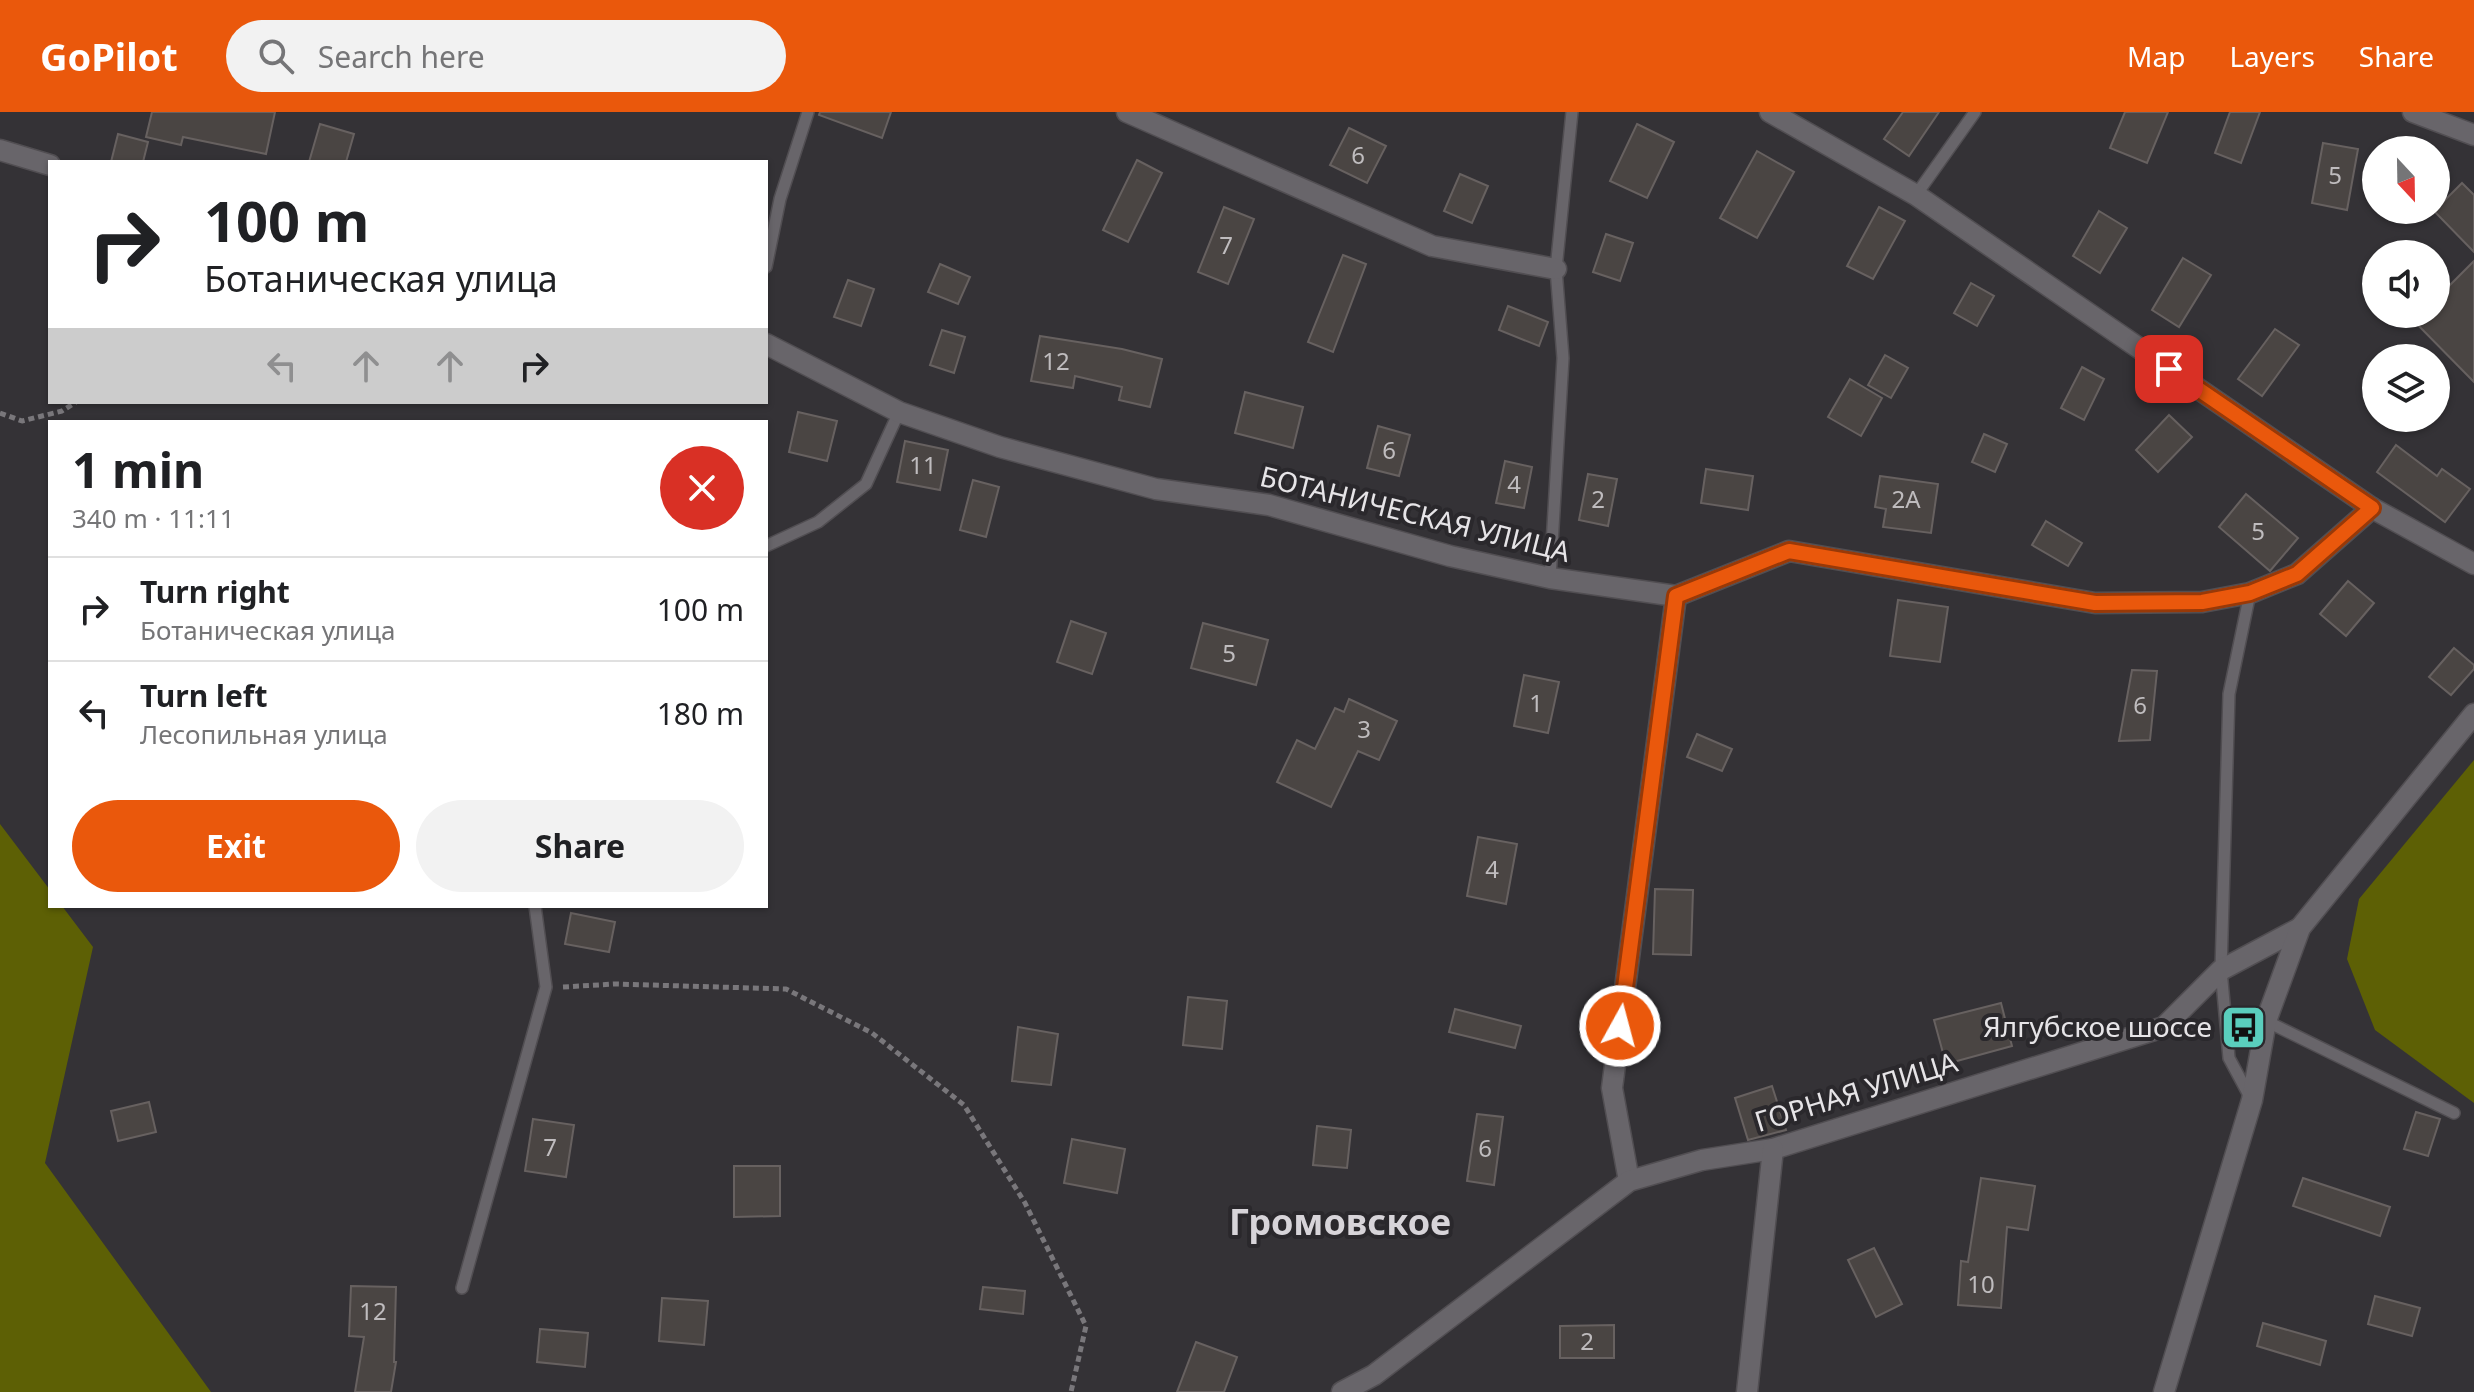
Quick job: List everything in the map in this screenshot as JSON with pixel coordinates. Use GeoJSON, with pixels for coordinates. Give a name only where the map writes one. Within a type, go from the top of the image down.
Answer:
{"type":"FeatureCollection","features":[{"type":"Feature","properties":{"kind":"street"},"geometry":{"type":"LineString","coordinates":[[1127,112],[1432,246],[1556,269]]}},
{"type":"Feature","properties":{"kind":"street"},"geometry":{"type":"LineString","coordinates":[[1770,112],[1916,195],[2372,508],[2474,564]]}},
{"type":"Feature","properties":{"kind":"street"},"geometry":{"type":"LineString","coordinates":[[2413,112],[2474,135]]}},
{"type":"Feature","properties":{"kind":"street"},"geometry":{"type":"LineString","coordinates":[[0,150],[48,164]]}},
{"type":"Feature","properties":{"kind":"street","name":"БОТАНИЧЕСКАЯ УЛИЦА"},"geometry":{"type":"LineString","coordinates":[[768,345],[899,412],[1000,447],[1156,489],[1269,505],[1450,556],[1550,578],[1676,596],[1789,551],[2095,603],[2202,602],[2250,593],[2297,574],[2372,508]]}},
{"type":"Feature","properties":{"kind":"street"},"geometry":{"type":"LineString","coordinates":[[1629,1181],[1612,1088],[1676,596]]}},
{"type":"Feature","properties":{"kind":"street"},"geometry":{"type":"LineString","coordinates":[[2164,1392],[2252,1100],[2266,1021],[2300,928],[2474,714]]}},
{"type":"Feature","properties":{"kind":"street","name":"ГОРНАЯ УЛИЦА"},"geometry":{"type":"LineString","coordinates":[[1342,1392],[1374,1375],[1629,1181],[1702,1160],[1773,1149],[2164,1027],[2221,970],[2300,928]]}},
{"type":"Feature","properties":{"kind":"street"},"geometry":{"type":"LineString","coordinates":[[1747,1392],[1773,1149]]}},
{"type":"Feature","properties":{"kind":"lane"},"geometry":{"type":"LineString","coordinates":[[768,257],[780,199],[808,112]]}},
{"type":"Feature","properties":{"kind":"lane"},"geometry":{"type":"LineString","coordinates":[[1550,578],[1563,358],[1556,269],[1572,112]]}},
{"type":"Feature","properties":{"kind":"lane"},"geometry":{"type":"LineString","coordinates":[[1916,195],[1975,112]]}},
{"type":"Feature","properties":{"kind":"lane"},"geometry":{"type":"LineString","coordinates":[[768,545],[818,522],[866,484],[899,412]]}},
{"type":"Feature","properties":{"kind":"lane"},"geometry":{"type":"LineString","coordinates":[[2250,593],[2229,694],[2221,970],[2229,1058],[2252,1100]]}},
{"type":"Feature","properties":{"kind":"lane"},"geometry":{"type":"LineString","coordinates":[[462,1288],[546,987],[535,908]]}},
{"type":"Feature","properties":{"kind":"lane"},"geometry":{"type":"LineString","coordinates":[[2266,1021],[2454,1113]]}},
{"type":"Feature","properties":{"kind":"path"},"geometry":{"type":"LineString","coordinates":[[0,413],[22,421],[62,411],[73,404]]}},
{"type":"Feature","properties":{"kind":"path"},"geometry":{"type":"LineString","coordinates":[[546,987],[615,984],[786,989],[872,1033],[964,1105],[1025,1203],[1086,1326],[1071,1392]]}},
{"type":"Feature","properties":{"kind":"shaded area"},"geometry":{"type":"Polygon","coordinates":[[[2474,760],[2474,1103],[2375,1030],[2347,959],[2359,899],[2474,760]]]}},
{"type":"Feature","properties":{"kind":"shaded area"},"geometry":{"type":"Polygon","coordinates":[[[0,824],[48,887],[48,908],[64,908],[93,947],[45,1163],[211,1392],[0,1392],[0,824]]]}},
{"type":"Feature","properties":{"kind":"building"},"geometry":{"type":"Polygon","coordinates":[[[152,112],[275,112],[266,154],[183,137],[181,145],[146,137],[152,112]]]}},
{"type":"Feature","properties":{"kind":"building"},"geometry":{"type":"Polygon","coordinates":[[[820,112],[891,112],[882,138],[819,115],[820,112]]]}},
{"type":"Feature","properties":{"kind":"building"},"geometry":{"type":"Polygon","coordinates":[[[1903,112],[1939,112],[1909,156],[1884,139],[1903,112]]]}},
{"type":"Feature","properties":{"kind":"building"},"geometry":{"type":"Polygon","coordinates":[[[2125,112],[2168,112],[2147,163],[2110,148],[2125,112]]]}},
{"type":"Feature","properties":{"kind":"building"},"geometry":{"type":"Polygon","coordinates":[[[2230,112],[2260,112],[2241,163],[2215,153],[2230,112]]]}},
{"type":"Feature","properties":{"kind":"building"},"geometry":{"type":"Polygon","coordinates":[[[320,124],[354,134],[347,160],[310,160],[320,124]]]}},
{"type":"Feature","properties":{"kind":"building"},"geometry":{"type":"Polygon","coordinates":[[[1637,124],[1674,142],[1647,198],[1610,181],[1637,124]]]}},
{"type":"Feature","properties":{"kind":"building"},"geometry":{"type":"Polygon","coordinates":[[[1349,128],[1386,146],[1367,183],[1330,165],[1349,128]]]}},
{"type":"Feature","properties":{"kind":"building"},"geometry":{"type":"Polygon","coordinates":[[[118,134],[148,142],[144,160],[112,160],[118,134]]]}},
{"type":"Feature","properties":{"kind":"building"},"geometry":{"type":"Polygon","coordinates":[[[2323,143],[2358,149],[2347,210],[2312,203],[2323,143]]]}},
{"type":"Feature","properties":{"kind":"building"},"geometry":{"type":"Polygon","coordinates":[[[1757,151],[1794,172],[1757,238],[1720,218],[1757,151]]]}},
{"type":"Feature","properties":{"kind":"building"},"geometry":{"type":"Polygon","coordinates":[[[1137,160],[1162,173],[1128,242],[1103,230],[1137,160]]]}},
{"type":"Feature","properties":{"kind":"building"},"geometry":{"type":"Polygon","coordinates":[[[1460,174],[1488,186],[1472,223],[1444,211],[1460,174]]]}},
{"type":"Feature","properties":{"kind":"building"},"geometry":{"type":"Polygon","coordinates":[[[2462,183],[2474,195],[2474,252],[2447,224],[2450,224],[2450,195],[2462,183]]]}},
{"type":"Feature","properties":{"kind":"building"},"geometry":{"type":"Polygon","coordinates":[[[1224,207],[1254,219],[1228,284],[1198,272],[1224,207]]]}},
{"type":"Feature","properties":{"kind":"building"},"geometry":{"type":"Polygon","coordinates":[[[1879,207],[1905,221],[1873,279],[1847,266],[1879,207]]]}},
{"type":"Feature","properties":{"kind":"building"},"geometry":{"type":"Polygon","coordinates":[[[2099,211],[2127,228],[2100,273],[2073,256],[2099,211]]]}},
{"type":"Feature","properties":{"kind":"building"},"geometry":{"type":"Polygon","coordinates":[[[1606,234],[1633,243],[1620,281],[1593,272],[1606,234]]]}},
{"type":"Feature","properties":{"kind":"building"},"geometry":{"type":"Polygon","coordinates":[[[1343,255],[1366,264],[1333,352],[1308,342],[1343,255]]]}},
{"type":"Feature","properties":{"kind":"building"},"geometry":{"type":"Polygon","coordinates":[[[2183,258],[2211,275],[2179,327],[2152,310],[2183,258]]]}},
{"type":"Feature","properties":{"kind":"building"},"geometry":{"type":"Polygon","coordinates":[[[2474,261],[2474,382],[2450,358],[2450,344],[2437,344],[2421,328],[2450,328],[2450,285],[2474,261]]]}},
{"type":"Feature","properties":{"kind":"building"},"geometry":{"type":"Polygon","coordinates":[[[940,264],[970,277],[958,304],[928,292],[940,264]]]}},
{"type":"Feature","properties":{"kind":"building"},"geometry":{"type":"Polygon","coordinates":[[[848,280],[874,289],[861,326],[834,317],[848,280]]]}},
{"type":"Feature","properties":{"kind":"building"},"geometry":{"type":"Polygon","coordinates":[[[1971,283],[1994,296],[1977,326],[1954,313],[1971,283]]]}},
{"type":"Feature","properties":{"kind":"building"},"geometry":{"type":"Polygon","coordinates":[[[1508,306],[1548,322],[1539,346],[1499,330],[1508,306]]]}},
{"type":"Feature","properties":{"kind":"building"},"geometry":{"type":"Polygon","coordinates":[[[2275,329],[2299,345],[2262,396],[2238,379],[2275,329]]]}},
{"type":"Feature","properties":{"kind":"building"},"geometry":{"type":"Polygon","coordinates":[[[942,330],[965,337],[954,373],[930,365],[942,330]]]}},
{"type":"Feature","properties":{"kind":"building"},"geometry":{"type":"Polygon","coordinates":[[[1040,336],[1122,349],[1162,359],[1150,407],[1119,400],[1122,387],[1075,376],[1073,388],[1031,381],[1040,336]]]}},
{"type":"Feature","properties":{"kind":"building"},"geometry":{"type":"Polygon","coordinates":[[[1885,355],[1908,368],[1891,398],[1868,385],[1885,355]]]}},
{"type":"Feature","properties":{"kind":"building"},"geometry":{"type":"Polygon","coordinates":[[[2082,367],[2104,379],[2084,420],[2061,408],[2082,367]]]}},
{"type":"Feature","properties":{"kind":"building"},"geometry":{"type":"Polygon","coordinates":[[[1850,379],[1882,398],[1861,436],[1828,417],[1850,379]]]}},
{"type":"Feature","properties":{"kind":"building"},"geometry":{"type":"Polygon","coordinates":[[[1245,392],[1303,407],[1293,448],[1235,433],[1245,392]]]}},
{"type":"Feature","properties":{"kind":"building"},"geometry":{"type":"Polygon","coordinates":[[[798,412],[837,421],[827,461],[789,452],[798,412]]]}},
{"type":"Feature","properties":{"kind":"building"},"geometry":{"type":"Polygon","coordinates":[[[2169,415],[2192,437],[2158,472],[2136,450],[2169,415]]]}},
{"type":"Feature","properties":{"kind":"building"},"geometry":{"type":"Polygon","coordinates":[[[1378,426],[1410,435],[1399,476],[1367,468],[1378,426]]]}},
{"type":"Feature","properties":{"kind":"building"},"geometry":{"type":"Polygon","coordinates":[[[1984,434],[2007,444],[1995,472],[1972,462],[1984,434]]]}},
{"type":"Feature","properties":{"kind":"building"},"geometry":{"type":"Polygon","coordinates":[[[905,441],[948,450],[940,490],[897,482],[905,441]]]}},
{"type":"Feature","properties":{"kind":"building"},"geometry":{"type":"Polygon","coordinates":[[[2396,445],[2437,476],[2442,469],[2470,489],[2445,522],[2377,472],[2396,445]]]}},
{"type":"Feature","properties":{"kind":"building"},"geometry":{"type":"Polygon","coordinates":[[[1505,461],[1532,467],[1524,508],[1496,503],[1505,461]]]}},
{"type":"Feature","properties":{"kind":"building"},"geometry":{"type":"Polygon","coordinates":[[[1706,469],[1753,476],[1748,510],[1701,503],[1706,469]]]}},
{"type":"Feature","properties":{"kind":"building"},"geometry":{"type":"Polygon","coordinates":[[[1588,474],[1617,479],[1608,526],[1579,520],[1588,474]]]}},
{"type":"Feature","properties":{"kind":"building"},"geometry":{"type":"Polygon","coordinates":[[[1880,476],[1938,484],[1931,533],[1883,527],[1886,509],[1875,507],[1880,476]]]}},
{"type":"Feature","properties":{"kind":"building"},"geometry":{"type":"Polygon","coordinates":[[[973,480],[999,487],[986,537],[960,530],[973,480]]]}},
{"type":"Feature","properties":{"kind":"building"},"geometry":{"type":"Polygon","coordinates":[[[2246,494],[2298,538],[2270,571],[2219,527],[2246,494]]]}},
{"type":"Feature","properties":{"kind":"building"},"geometry":{"type":"Polygon","coordinates":[[[2046,521],[2082,543],[2068,566],[2032,545],[2046,521]]]}},
{"type":"Feature","properties":{"kind":"building"},"geometry":{"type":"Polygon","coordinates":[[[2348,581],[2374,603],[2346,636],[2320,614],[2348,581]]]}},
{"type":"Feature","properties":{"kind":"building"},"geometry":{"type":"Polygon","coordinates":[[[1898,600],[1948,607],[1940,662],[1890,656],[1898,600]]]}},
{"type":"Feature","properties":{"kind":"building"},"geometry":{"type":"Polygon","coordinates":[[[1071,621],[1106,633],[1092,674],[1057,662],[1071,621]]]}},
{"type":"Feature","properties":{"kind":"building"},"geometry":{"type":"Polygon","coordinates":[[[1203,623],[1268,640],[1256,685],[1191,668],[1203,623]]]}},
{"type":"Feature","properties":{"kind":"building"},"geometry":{"type":"Polygon","coordinates":[[[2454,648],[2474,665],[2474,669],[2451,695],[2429,677],[2454,648]]]}},
{"type":"Feature","properties":{"kind":"building"},"geometry":{"type":"Polygon","coordinates":[[[2132,670],[2157,671],[2150,740],[2119,741],[2132,670]]]}},
{"type":"Feature","properties":{"kind":"building"},"geometry":{"type":"Polygon","coordinates":[[[1524,675],[1559,682],[1548,733],[1514,726],[1524,675]]]}},
{"type":"Feature","properties":{"kind":"building"},"geometry":{"type":"Polygon","coordinates":[[[1349,699],[1397,721],[1379,760],[1358,751],[1331,807],[1277,782],[1297,740],[1315,749],[1335,708],[1344,712],[1349,699]]]}},
{"type":"Feature","properties":{"kind":"building"},"geometry":{"type":"Polygon","coordinates":[[[1697,734],[1732,749],[1722,771],[1687,757],[1697,734]]]}},
{"type":"Feature","properties":{"kind":"building"},"geometry":{"type":"Polygon","coordinates":[[[1478,837],[1517,844],[1506,904],[1467,896],[1478,837]]]}},
{"type":"Feature","properties":{"kind":"building"},"geometry":{"type":"Polygon","coordinates":[[[1655,889],[1693,890],[1691,955],[1653,954],[1655,889]]]}},
{"type":"Feature","properties":{"kind":"building"},"geometry":{"type":"Polygon","coordinates":[[[571,913],[615,922],[609,952],[565,944],[571,913]]]}},
{"type":"Feature","properties":{"kind":"building"},"geometry":{"type":"Polygon","coordinates":[[[1188,997],[1227,1001],[1222,1049],[1183,1045],[1188,997]]]}},
{"type":"Feature","properties":{"kind":"building"},"geometry":{"type":"Polygon","coordinates":[[[2001,1003],[2012,1046],[1946,1064],[1934,1020],[2001,1003]]]}},
{"type":"Feature","properties":{"kind":"building"},"geometry":{"type":"Polygon","coordinates":[[[1455,1009],[1521,1026],[1515,1048],[1449,1032],[1455,1009]]]}},
{"type":"Feature","properties":{"kind":"building"},"geometry":{"type":"Polygon","coordinates":[[[1018,1027],[1058,1034],[1051,1085],[1012,1081],[1018,1027]]]}},
{"type":"Feature","properties":{"kind":"building"},"geometry":{"type":"Polygon","coordinates":[[[1772,1086],[1786,1130],[1748,1140],[1735,1098],[1772,1086]]]}},
{"type":"Feature","properties":{"kind":"building"},"geometry":{"type":"Polygon","coordinates":[[[149,1102],[156,1132],[118,1141],[111,1111],[149,1102]]]}},
{"type":"Feature","properties":{"kind":"building"},"geometry":{"type":"Polygon","coordinates":[[[2416,1112],[2440,1119],[2428,1156],[2404,1149],[2416,1112]]]}},
{"type":"Feature","properties":{"kind":"building"},"geometry":{"type":"Polygon","coordinates":[[[1477,1114],[1503,1117],[1494,1185],[1467,1181],[1477,1114]]]}},
{"type":"Feature","properties":{"kind":"building"},"geometry":{"type":"Polygon","coordinates":[[[533,1119],[574,1125],[566,1177],[525,1171],[533,1119]]]}},
{"type":"Feature","properties":{"kind":"building"},"geometry":{"type":"Polygon","coordinates":[[[1317,1126],[1351,1130],[1347,1168],[1313,1165],[1317,1126]]]}},
{"type":"Feature","properties":{"kind":"building"},"geometry":{"type":"Polygon","coordinates":[[[1072,1139],[1125,1149],[1117,1193],[1064,1183],[1072,1139]]]}},
{"type":"Feature","properties":{"kind":"building"},"geometry":{"type":"Polygon","coordinates":[[[734,1166],[780,1166],[780,1216],[734,1217],[734,1166]]]}},
{"type":"Feature","properties":{"kind":"building"},"geometry":{"type":"Polygon","coordinates":[[[1981,1178],[2035,1186],[2028,1230],[2007,1227],[2001,1308],[1958,1305],[1961,1261],[1968,1262],[1981,1178]]]}},
{"type":"Feature","properties":{"kind":"building"},"geometry":{"type":"Polygon","coordinates":[[[2303,1178],[2390,1207],[2380,1236],[2293,1206],[2303,1178]]]}},
{"type":"Feature","properties":{"kind":"building"},"geometry":{"type":"Polygon","coordinates":[[[1874,1248],[1902,1304],[1876,1317],[1848,1260],[1874,1248]]]}},
{"type":"Feature","properties":{"kind":"building"},"geometry":{"type":"Polygon","coordinates":[[[351,1286],[396,1287],[396,1362],[391,1392],[355,1392],[364,1337],[349,1336],[351,1286]]]}},
{"type":"Feature","properties":{"kind":"building"},"geometry":{"type":"Polygon","coordinates":[[[983,1287],[1025,1291],[1023,1314],[980,1309],[983,1287]]]}},
{"type":"Feature","properties":{"kind":"building"},"geometry":{"type":"Polygon","coordinates":[[[2375,1296],[2420,1308],[2412,1336],[2368,1324],[2375,1296]]]}},
{"type":"Feature","properties":{"kind":"building"},"geometry":{"type":"Polygon","coordinates":[[[662,1298],[708,1301],[704,1345],[659,1341],[662,1298]]]}},
{"type":"Feature","properties":{"kind":"building"},"geometry":{"type":"Polygon","coordinates":[[[2263,1323],[2326,1341],[2320,1365],[2257,1346],[2263,1323]]]}},
{"type":"Feature","properties":{"kind":"building"},"geometry":{"type":"Polygon","coordinates":[[[1614,1325],[1614,1358],[1560,1358],[1560,1326],[1614,1325]]]}},
{"type":"Feature","properties":{"kind":"building"},"geometry":{"type":"Polygon","coordinates":[[[540,1329],[588,1333],[585,1367],[537,1362],[540,1329]]]}},
{"type":"Feature","properties":{"kind":"building"},"geometry":{"type":"Polygon","coordinates":[[[1196,1342],[1237,1357],[1224,1392],[1177,1392],[1196,1342]]]}},
{"type":"Feature","properties":{"kind":"place","name":"Ялгубское шоссе"},"geometry":{"type":"Point","coordinates":[2243,1027]}},
{"type":"Feature","properties":{"kind":"district","name":"Громовское"},"geometry":{"type":"Point","coordinates":[1340,1222]}},
{"type":"Feature","properties":{"kind":"route"},"geometry":{"type":"LineString","coordinates":[[1620,1026],[1676,596],[1789,551],[2095,603],[2202,602],[2250,593],[2297,574],[2372,508],[2169,369]]}}]}
